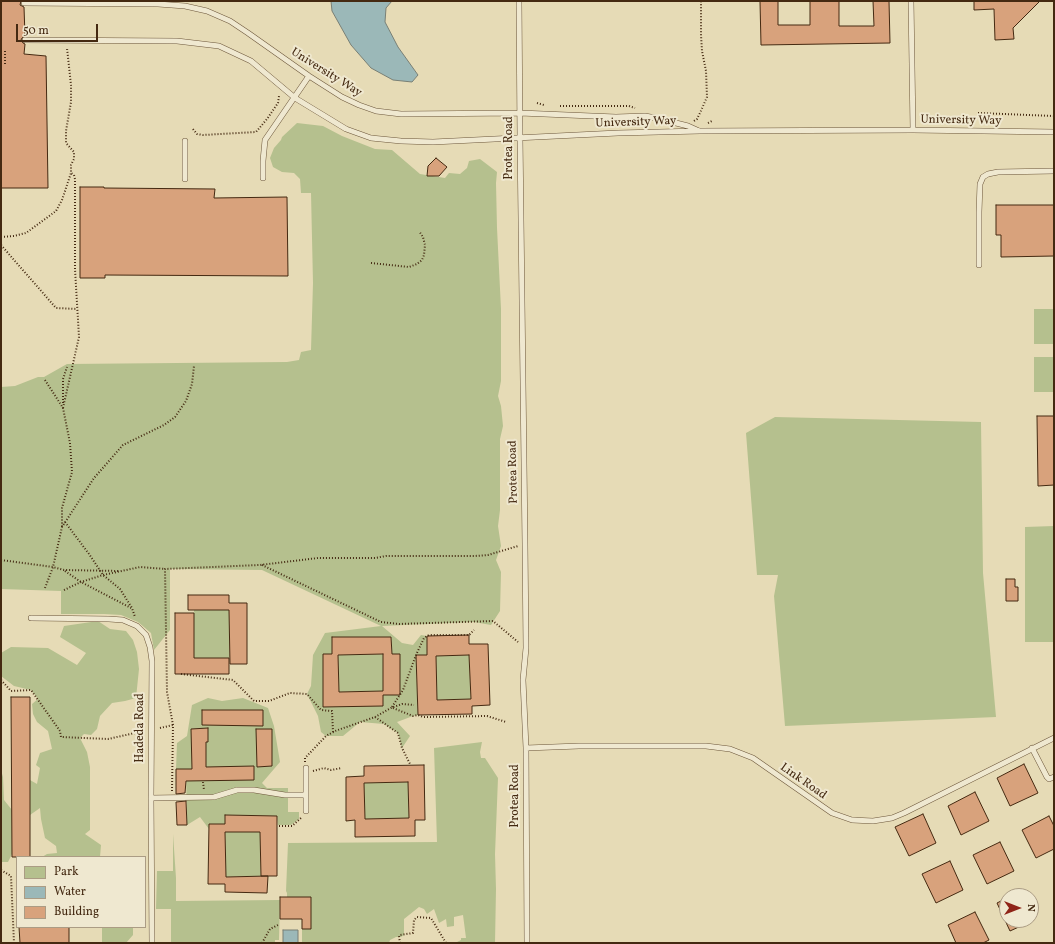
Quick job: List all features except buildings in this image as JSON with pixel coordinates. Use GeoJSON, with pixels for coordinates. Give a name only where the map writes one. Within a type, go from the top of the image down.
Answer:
{"type":"FeatureCollection","features":[{"type":"Feature","properties":{"kind":"lane","name":"Protea Road"},"geometry":{"type":"LineString","coordinates":[[519,1],[526,648],[523,680],[526,748],[527,943]]}},
{"type":"Feature","properties":{"kind":"lane"},"geometry":{"type":"LineString","coordinates":[[911,1],[913,130]]}},
{"type":"Feature","properties":{"kind":"lane","name":"University Way"},"geometry":{"type":"LineString","coordinates":[[24,3],[158,4],[185,6],[208,11],[230,21],[342,97],[376,111],[401,114],[520,112],[616,117],[645,116],[688,126],[700,131]]}},
{"type":"Feature","properties":{"kind":"lane","name":"University Way"},"geometry":{"type":"LineString","coordinates":[[25,40],[177,41],[219,46],[252,61],[294,98],[346,128],[371,138],[401,141],[433,142],[700,131],[913,130],[1054,132]]}},
{"type":"Feature","properties":{"kind":"lane"},"geometry":{"type":"LineString","coordinates":[[263,178],[265,140],[309,76]]}},
{"type":"Feature","properties":{"kind":"lane"},"geometry":{"type":"LineString","coordinates":[[185,141],[185,179]]}},
{"type":"Feature","properties":{"kind":"lane"},"geometry":{"type":"LineString","coordinates":[[979,265],[980,184],[983,177],[988,174],[998,172],[1054,171]]}},
{"type":"Feature","properties":{"kind":"lane"},"geometry":{"type":"LineString","coordinates":[[31,618],[124,620],[137,626]]}},
{"type":"Feature","properties":{"kind":"lane","name":"Hadeda Road"},"geometry":{"type":"LineString","coordinates":[[137,626],[146,635],[152,661],[152,943]]}},
{"type":"Feature","properties":{"kind":"lane","name":"Link Road"},"geometry":{"type":"LineString","coordinates":[[526,748],[586,746],[706,746],[730,749],[753,758],[832,813],[852,820],[862,821],[884,820],[904,813],[1054,738]]}},
{"type":"Feature","properties":{"kind":"lane"},"geometry":{"type":"LineString","coordinates":[[1032,748],[1049,779],[1054,777]]}},
{"type":"Feature","properties":{"kind":"lane"},"geometry":{"type":"LineString","coordinates":[[306,771],[306,811]]}},
{"type":"Feature","properties":{"kind":"lane"},"geometry":{"type":"LineString","coordinates":[[151,798],[214,797],[237,790],[254,790],[286,795],[306,795]]}},
{"type":"Feature","properties":{"kind":"path"},"geometry":{"type":"LineString","coordinates":[[688,126],[697,119],[707,98],[706,71],[701,40],[700,1]]}},
{"type":"Feature","properties":{"kind":"path"},"geometry":{"type":"LineString","coordinates":[[1,236],[14,236],[26,233],[56,211],[62,200],[74,159],[74,152],[66,143],[66,131],[71,102],[67,41]]}},
{"type":"Feature","properties":{"kind":"path"},"geometry":{"type":"LineString","coordinates":[[4,51],[5,65]]}},
{"type":"Feature","properties":{"kind":"path"},"geometry":{"type":"LineString","coordinates":[[193,129],[197,134],[203,135],[256,132],[267,120],[278,103],[279,96]]}},
{"type":"Feature","properties":{"kind":"path"},"geometry":{"type":"LineString","coordinates":[[978,113],[1054,116]]}},
{"type":"Feature","properties":{"kind":"path"},"geometry":{"type":"LineString","coordinates":[[63,408],[79,337],[75,269],[75,179],[74,175],[71,173]]}},
{"type":"Feature","properties":{"kind":"path"},"geometry":{"type":"LineString","coordinates":[[372,263],[409,267],[417,264],[422,260],[425,245],[423,237],[419,231]]}},
{"type":"Feature","properties":{"kind":"path"},"geometry":{"type":"LineString","coordinates":[[1,245],[56,308],[78,309]]}},
{"type":"Feature","properties":{"kind":"path"},"geometry":{"type":"LineString","coordinates":[[62,527],[94,478],[123,445],[164,425],[175,417],[186,401],[192,384],[194,366]]}},
{"type":"Feature","properties":{"kind":"path"},"geometry":{"type":"LineString","coordinates":[[44,588],[52,567],[62,527],[62,508],[72,472],[70,443],[63,408],[63,379],[67,367]]}},
{"type":"Feature","properties":{"kind":"path"},"geometry":{"type":"LineString","coordinates":[[45,380],[63,408]]}},
{"type":"Feature","properties":{"kind":"path"},"geometry":{"type":"LineString","coordinates":[[65,522],[103,575],[120,589],[132,608],[137,626]]}},
{"type":"Feature","properties":{"kind":"path"},"geometry":{"type":"LineString","coordinates":[[64,590],[81,582],[103,575],[140,567],[165,569],[260,565],[318,558],[475,556],[488,555],[525,544]]}},
{"type":"Feature","properties":{"kind":"path"},"geometry":{"type":"LineString","coordinates":[[1,560],[64,570],[120,572]]}},
{"type":"Feature","properties":{"kind":"path"},"geometry":{"type":"LineString","coordinates":[[260,565],[381,622],[399,624],[493,621],[526,648]]}},
{"type":"Feature","properties":{"kind":"path"},"geometry":{"type":"LineString","coordinates":[[165,569],[167,692],[173,725],[172,797]]}},
{"type":"Feature","properties":{"kind":"path"},"geometry":{"type":"LineString","coordinates":[[64,570],[81,582],[132,608]]}},
{"type":"Feature","properties":{"kind":"path"},"geometry":{"type":"LineString","coordinates":[[391,708],[403,690],[424,638],[429,635],[469,635],[474,630]]}},
{"type":"Feature","properties":{"kind":"path"},"geometry":{"type":"LineString","coordinates":[[181,674],[233,680],[254,701],[269,701],[290,693],[307,694],[321,710],[332,711],[333,732]]}},
{"type":"Feature","properties":{"kind":"path"},"geometry":{"type":"LineString","coordinates":[[1,680],[10,691],[31,690],[60,730],[61,737],[108,739],[173,725]]}},
{"type":"Feature","properties":{"kind":"path"},"geometry":{"type":"LineString","coordinates":[[342,768],[331,770],[324,768],[306,771],[305,758],[326,736],[335,730],[375,717],[402,704],[414,705]]}},
{"type":"Feature","properties":{"kind":"path"},"geometry":{"type":"LineString","coordinates":[[391,708],[413,716],[487,716],[506,722]]}},
{"type":"Feature","properties":{"kind":"path"},"geometry":{"type":"LineString","coordinates":[[375,717],[398,733],[402,748],[410,764]]}},
{"type":"Feature","properties":{"kind":"path"},"geometry":{"type":"LineString","coordinates":[[279,826],[292,826],[306,811]]}},
{"type":"Feature","properties":{"kind":"path"},"geometry":{"type":"LineString","coordinates":[[1,870],[11,876],[14,943]]}},
{"type":"Feature","properties":{"kind":"path"},"geometry":{"type":"LineString","coordinates":[[400,943],[400,935],[413,933],[414,920],[417,918],[430,918],[446,943]]}},
{"type":"Feature","properties":{"kind":"path"},"geometry":{"type":"LineString","coordinates":[[262,943],[270,929],[278,925]]}},
{"type":"Feature","properties":{"kind":"green space"},"geometry":{"type":"Polygon","coordinates":[[[297,123],[323,126],[342,136],[375,149],[392,150],[420,174],[445,178],[449,173],[460,174],[467,168],[469,161],[480,159],[497,172],[497,228],[501,309],[501,381],[498,396],[501,406],[503,426],[500,439],[500,510],[498,526],[501,546],[496,560],[501,572],[500,611],[491,625],[474,622],[382,626],[402,643],[413,645],[421,635],[427,636],[427,655],[416,655],[418,715],[397,722],[410,736],[402,748],[398,733],[384,724],[360,722],[343,736],[326,736],[321,732],[318,716],[307,694],[311,686],[313,655],[325,633],[381,626],[262,570],[170,569],[170,630],[154,650],[151,633],[138,622],[121,615],[61,614],[61,591],[1,589],[1,387],[15,386],[38,377],[44,377],[67,364],[287,362],[299,360],[301,352],[311,350],[313,283],[311,193],[301,193],[300,179],[294,173],[282,172],[273,167],[270,158],[274,148],[282,137],[297,123]],[[332,637],[332,654],[323,654],[323,706],[383,706],[383,695],[400,695],[400,655],[392,654],[391,637],[332,637]]]}},
{"type":"Feature","properties":{"kind":"green space"},"geometry":{"type":"Polygon","coordinates":[[[1034,309],[1054,309],[1054,344],[1034,344],[1034,309]]]}},
{"type":"Feature","properties":{"kind":"green space"},"geometry":{"type":"Polygon","coordinates":[[[1034,357],[1054,357],[1054,392],[1034,392],[1034,357]]]}},
{"type":"Feature","properties":{"kind":"green space"},"geometry":{"type":"Polygon","coordinates":[[[775,417],[981,422],[983,573],[996,717],[785,726],[774,596],[778,575],[757,575],[746,433],[775,417]]]}},
{"type":"Feature","properties":{"kind":"green space"},"geometry":{"type":"Polygon","coordinates":[[[1054,526],[1054,642],[1025,642],[1025,527],[1054,526]]]}},
{"type":"Feature","properties":{"kind":"green space"},"geometry":{"type":"Polygon","coordinates":[[[194,610],[229,610],[230,658],[194,658],[194,610]]]}},
{"type":"Feature","properties":{"kind":"green space"},"geometry":{"type":"Polygon","coordinates":[[[98,621],[110,629],[126,631],[133,640],[137,652],[139,669],[136,698],[112,703],[100,716],[97,729],[91,735],[84,734],[80,738],[87,752],[90,767],[90,830],[85,834],[101,845],[100,856],[44,856],[47,854],[57,853],[56,846],[45,838],[40,808],[30,815],[30,780],[37,784],[40,768],[36,765],[40,753],[52,749],[48,731],[37,722],[33,714],[32,704],[38,699],[31,690],[14,686],[1,676],[1,653],[11,647],[48,648],[77,665],[86,653],[60,637],[64,626],[98,621]]]}},
{"type":"Feature","properties":{"kind":"green space"},"geometry":{"type":"Polygon","coordinates":[[[383,654],[383,691],[339,692],[338,655],[383,654]]]}},
{"type":"Feature","properties":{"kind":"green space"},"geometry":{"type":"Polygon","coordinates":[[[469,655],[471,699],[437,700],[436,656],[469,655]]]}},
{"type":"Feature","properties":{"kind":"green space"},"geometry":{"type":"Polygon","coordinates":[[[208,698],[222,701],[243,698],[268,708],[274,726],[280,762],[262,783],[267,788],[288,788],[288,812],[299,812],[299,819],[291,825],[278,825],[277,816],[226,815],[225,824],[209,824],[209,829],[200,817],[187,825],[186,769],[176,769],[177,743],[187,736],[192,705],[208,698]]]}},
{"type":"Feature","properties":{"kind":"green space"},"geometry":{"type":"Polygon","coordinates":[[[482,742],[480,752],[481,758],[485,758],[498,778],[495,854],[495,943],[455,943],[461,940],[461,938],[466,938],[463,915],[454,917],[454,926],[447,927],[446,919],[439,923],[434,909],[427,914],[424,909],[419,907],[404,919],[404,935],[390,940],[389,943],[302,943],[302,929],[311,929],[311,898],[287,897],[288,843],[437,842],[434,748],[482,742]]]}},
{"type":"Feature","properties":{"kind":"green space"},"geometry":{"type":"Polygon","coordinates":[[[1,770],[3,777],[4,800],[12,810],[12,854],[8,862],[1,862],[1,770]]]}},
{"type":"Feature","properties":{"kind":"green space"},"geometry":{"type":"Polygon","coordinates":[[[408,782],[409,818],[365,819],[364,783],[408,782]]]}},
{"type":"Feature","properties":{"kind":"green space"},"geometry":{"type":"Polygon","coordinates":[[[225,832],[260,832],[261,876],[226,877],[225,832]]]}},
{"type":"Feature","properties":{"kind":"green space"},"geometry":{"type":"Polygon","coordinates":[[[173,834],[176,901],[280,900],[279,940],[275,940],[275,943],[171,943],[171,909],[156,909],[157,871],[173,871],[173,834]]]}},
{"type":"Feature","properties":{"kind":"green space"},"geometry":{"type":"Polygon","coordinates":[[[102,928],[133,928],[133,935],[126,943],[102,943],[102,928]]]}},
{"type":"Feature","properties":{"kind":"water"},"geometry":{"type":"Polygon","coordinates":[[[331,1],[392,1],[386,8],[385,22],[398,47],[418,75],[412,82],[393,80],[371,68],[351,45],[332,11],[331,1]]]}},
{"type":"Feature","properties":{"kind":"water"},"geometry":{"type":"Polygon","coordinates":[[[283,930],[298,930],[298,943],[283,943],[283,930]]]}}]}
